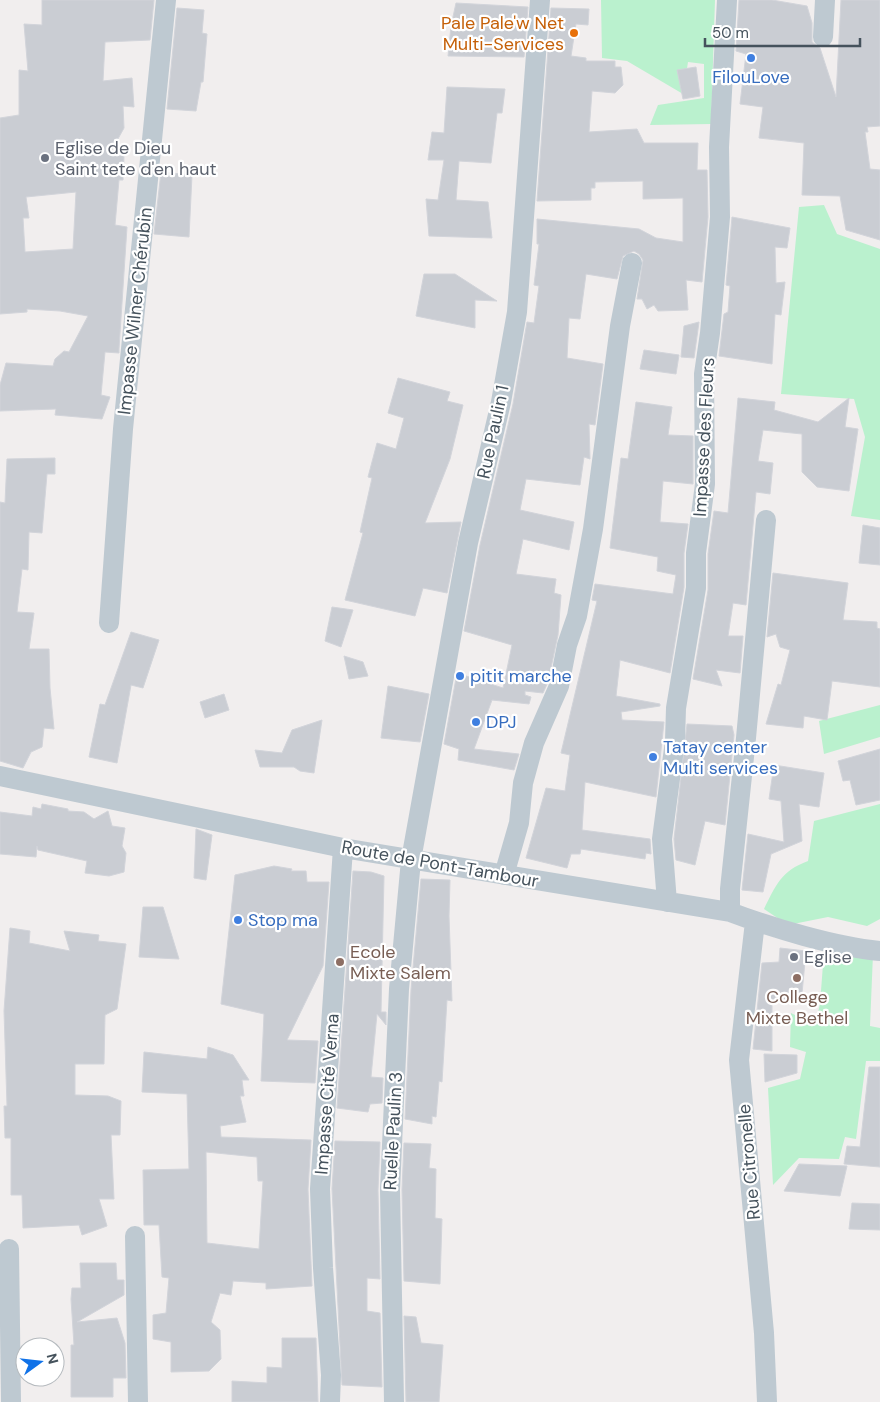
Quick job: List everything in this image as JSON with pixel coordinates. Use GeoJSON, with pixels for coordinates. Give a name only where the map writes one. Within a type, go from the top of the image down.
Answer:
{"type":"FeatureCollection","features":[{"type":"Feature","properties":{"kind":"street","name":"Impasse Wilner Chérubin"},"geometry":{"type":"LineString","coordinates":[[109,623],[124,428],[166,0]]}},
{"type":"Feature","properties":{"kind":"street","name":"Rue Paulin 1"},"geometry":{"type":"LineString","coordinates":[[411,860],[468,543],[500,402],[517,312],[540,0]]}},
{"type":"Feature","properties":{"kind":"street","name":"Impasse des Fleurs"},"geometry":{"type":"LineString","coordinates":[[667,902],[662,839],[676,741],[676,708],[696,588],[696,553],[705,484],[704,374],[710,333],[720,217],[719,147],[727,0]]}},
{"type":"Feature","properties":{"kind":"street"},"geometry":{"type":"LineString","coordinates":[[823,37],[825,0]]}},
{"type":"Feature","properties":{"kind":"street"},"geometry":{"type":"LineString","coordinates":[[504,875],[519,823],[523,783],[534,742],[559,686],[567,645],[577,616],[593,529],[620,326],[632,263]]}},
{"type":"Feature","properties":{"kind":"street"},"geometry":{"type":"LineString","coordinates":[[730,912],[730,890],[766,520]]}},
{"type":"Feature","properties":{"kind":"street","name":"Route de Pont-Tambour"},"geometry":{"type":"LineString","coordinates":[[0,776],[344,848],[730,912],[755,922],[860,949],[880,950]]}},
{"type":"Feature","properties":{"kind":"street","name":"Impasse Cité Verna"},"geometry":{"type":"LineString","coordinates":[[330,1402],[330,1340],[323,1268],[320,1189],[344,848]]}},
{"type":"Feature","properties":{"kind":"street","name":"Ruelle Paulin 3"},"geometry":{"type":"LineString","coordinates":[[394,1402],[390,1190],[399,989],[411,860]]}},
{"type":"Feature","properties":{"kind":"street","name":"Rue Citronelle"},"geometry":{"type":"LineString","coordinates":[[755,922],[739,1060],[764,1333],[767,1402]]}},
{"type":"Feature","properties":{"kind":"street"},"geometry":{"type":"LineString","coordinates":[[135,1236],[138,1402]]}},
{"type":"Feature","properties":{"kind":"street"},"geometry":{"type":"LineString","coordinates":[[9,1249],[11,1402]]}},
{"type":"Feature","properties":{"kind":"green space"},"geometry":{"type":"Polygon","coordinates":[[[601,0],[715,0],[711,124],[650,125],[658,105],[704,98],[704,64],[688,62],[683,94],[627,61],[602,58],[601,0]]]}},
{"type":"Feature","properties":{"kind":"green space"},"geometry":{"type":"Polygon","coordinates":[[[824,205],[837,234],[880,249],[880,520],[851,516],[865,437],[854,399],[781,394],[799,207],[824,205]]]}},
{"type":"Feature","properties":{"kind":"green space"},"geometry":{"type":"Polygon","coordinates":[[[880,705],[880,737],[824,754],[819,721],[880,705]]]}},
{"type":"Feature","properties":{"kind":"green space"},"geometry":{"type":"Polygon","coordinates":[[[880,804],[880,919],[867,926],[828,917],[788,925],[764,909],[776,886],[785,874],[808,861],[814,821],[880,804]]]}},
{"type":"Feature","properties":{"kind":"green space"},"geometry":{"type":"Polygon","coordinates":[[[824,951],[873,954],[870,1026],[880,1028],[880,1061],[866,1061],[856,1139],[845,1137],[839,1159],[799,1158],[773,1185],[768,1088],[800,1079],[806,1052],[790,1047],[791,1013],[815,1025],[820,1004],[824,951]]]}},
{"type":"Feature","properties":{"kind":"building"},"geometry":{"type":"Polygon","coordinates":[[[42,0],[154,0],[150,40],[105,42],[103,81],[132,78],[134,107],[123,106],[124,128],[109,155],[124,156],[123,180],[119,180],[115,225],[127,227],[119,353],[105,352],[101,395],[110,397],[102,419],[55,415],[56,409],[0,411],[0,385],[6,363],[53,366],[55,359],[64,351],[69,352],[88,316],[60,311],[27,309],[27,312],[0,314],[0,118],[19,115],[19,70],[28,71],[24,24],[42,25],[42,0]],[[76,192],[26,197],[29,218],[23,218],[25,252],[73,249],[76,192]]]}},
{"type":"Feature","properties":{"kind":"building"},"geometry":{"type":"Polygon","coordinates":[[[739,0],[772,0],[807,6],[812,23],[812,42],[820,48],[836,97],[841,0],[880,0],[880,126],[867,127],[868,132],[865,132],[870,169],[880,170],[880,240],[846,230],[840,196],[802,195],[804,143],[759,138],[763,107],[740,104],[746,54],[736,51],[739,0]]]}},
{"type":"Feature","properties":{"kind":"building"},"geometry":{"type":"Polygon","coordinates":[[[456,3],[528,7],[524,57],[448,56],[451,26],[456,3]]]}},
{"type":"Feature","properties":{"kind":"building"},"geometry":{"type":"Polygon","coordinates":[[[177,8],[204,10],[202,33],[207,34],[203,82],[201,82],[196,111],[167,109],[177,8]]]}},
{"type":"Feature","properties":{"kind":"building"},"geometry":{"type":"Polygon","coordinates":[[[551,8],[589,9],[588,25],[576,24],[571,56],[586,58],[586,61],[615,61],[615,67],[621,67],[623,85],[615,93],[592,91],[589,132],[637,129],[644,143],[698,143],[697,170],[707,170],[708,217],[702,282],[686,280],[688,310],[658,311],[654,305],[647,309],[642,299],[637,299],[643,260],[634,251],[623,256],[617,279],[586,274],[580,319],[569,318],[567,358],[603,364],[595,425],[589,424],[590,459],[584,457],[580,485],[526,479],[520,510],[574,522],[569,550],[523,539],[516,574],[556,579],[554,593],[561,595],[558,635],[548,682],[543,693],[525,691],[525,695],[531,697],[529,704],[492,700],[474,749],[519,754],[514,770],[458,760],[459,749],[444,744],[457,673],[503,688],[512,645],[464,631],[480,545],[513,404],[527,322],[534,323],[539,286],[534,285],[539,244],[537,244],[537,219],[639,229],[656,238],[683,242],[683,198],[643,199],[643,181],[595,182],[595,188],[591,188],[591,200],[537,201],[551,8]]]}},
{"type":"Feature","properties":{"kind":"building"},"geometry":{"type":"Polygon","coordinates":[[[696,67],[700,96],[683,99],[677,70],[696,67]]]}},
{"type":"Feature","properties":{"kind":"building"},"geometry":{"type":"Polygon","coordinates":[[[447,87],[505,89],[502,113],[497,113],[491,163],[459,161],[456,200],[488,202],[492,238],[429,236],[426,199],[438,200],[444,160],[428,160],[432,132],[444,133],[447,87]]]}},
{"type":"Feature","properties":{"kind":"building"},"geometry":{"type":"Polygon","coordinates":[[[161,172],[192,175],[189,237],[154,234],[161,172]]]}},
{"type":"Feature","properties":{"kind":"building"},"geometry":{"type":"Polygon","coordinates":[[[732,217],[790,228],[787,248],[775,247],[776,283],[785,282],[781,315],[775,314],[772,364],[719,356],[724,314],[728,312],[730,286],[726,285],[732,217]]]}},
{"type":"Feature","properties":{"kind":"building"},"geometry":{"type":"Polygon","coordinates":[[[424,274],[455,274],[497,301],[475,300],[475,328],[416,316],[424,274]]]}},
{"type":"Feature","properties":{"kind":"building"},"geometry":{"type":"Polygon","coordinates":[[[699,322],[694,358],[681,357],[684,326],[699,322]]]}},
{"type":"Feature","properties":{"kind":"building"},"geometry":{"type":"Polygon","coordinates":[[[644,350],[679,355],[676,374],[640,369],[644,350]]]}},
{"type":"Feature","properties":{"kind":"building"},"geometry":{"type":"Polygon","coordinates":[[[398,378],[450,392],[447,401],[463,405],[450,459],[425,523],[461,522],[447,593],[423,588],[415,616],[345,600],[363,533],[360,532],[372,478],[368,477],[377,443],[396,449],[404,418],[388,413],[398,378]]]}},
{"type":"Feature","properties":{"kind":"building"},"geometry":{"type":"Polygon","coordinates":[[[738,398],[775,402],[774,410],[818,422],[849,398],[845,427],[858,429],[849,491],[817,487],[802,472],[802,434],[763,430],[758,461],[773,463],[770,494],[756,492],[746,605],[733,603],[728,636],[743,636],[740,673],[716,670],[722,686],[693,679],[708,590],[708,554],[714,511],[728,513],[738,398]]]}},
{"type":"Feature","properties":{"kind":"building"},"geometry":{"type":"Polygon","coordinates":[[[636,402],[672,407],[668,435],[693,436],[693,484],[663,481],[660,522],[688,524],[684,553],[684,587],[670,673],[620,660],[616,696],[660,704],[660,706],[621,712],[622,720],[664,722],[656,797],[585,782],[582,830],[650,839],[651,854],[646,853],[645,859],[581,849],[580,854],[571,854],[567,868],[526,858],[546,788],[565,791],[570,755],[561,753],[597,601],[592,600],[595,584],[673,594],[676,575],[657,571],[658,557],[610,548],[621,458],[628,459],[636,402]]]}},
{"type":"Feature","properties":{"kind":"building"},"geometry":{"type":"Polygon","coordinates":[[[55,458],[55,474],[47,474],[42,533],[29,532],[28,570],[22,569],[17,612],[34,613],[29,649],[49,649],[54,729],[44,728],[42,747],[31,752],[23,768],[0,761],[0,502],[5,503],[7,459],[55,458]]]}},
{"type":"Feature","properties":{"kind":"building"},"geometry":{"type":"Polygon","coordinates":[[[863,525],[880,528],[880,565],[859,563],[863,525]]]}},
{"type":"Feature","properties":{"kind":"building"},"geometry":{"type":"Polygon","coordinates":[[[773,573],[848,583],[843,620],[877,622],[877,628],[880,629],[880,687],[832,681],[827,720],[804,716],[803,728],[766,724],[778,684],[781,685],[790,650],[780,647],[776,634],[767,637],[773,573]]]}},
{"type":"Feature","properties":{"kind":"building"},"geometry":{"type":"Polygon","coordinates":[[[332,607],[353,610],[341,647],[325,641],[332,607]]]}},
{"type":"Feature","properties":{"kind":"building"},"geometry":{"type":"Polygon","coordinates":[[[131,632],[159,640],[143,688],[131,685],[117,763],[89,757],[100,704],[105,705],[131,632]]]}},
{"type":"Feature","properties":{"kind":"building"},"geometry":{"type":"Polygon","coordinates":[[[344,656],[363,662],[368,676],[349,679],[344,656]]]}},
{"type":"Feature","properties":{"kind":"building"},"geometry":{"type":"Polygon","coordinates":[[[388,686],[429,694],[420,742],[381,738],[388,686]]]}},
{"type":"Feature","properties":{"kind":"building"},"geometry":{"type":"Polygon","coordinates":[[[224,694],[229,710],[205,718],[200,702],[224,694]]]}},
{"type":"Feature","properties":{"kind":"building"},"geometry":{"type":"Polygon","coordinates":[[[322,720],[314,773],[300,771],[294,767],[260,767],[255,750],[282,753],[292,730],[322,720]]]}},
{"type":"Feature","properties":{"kind":"building"},"geometry":{"type":"Polygon","coordinates":[[[687,724],[732,726],[734,735],[725,825],[705,821],[695,865],[676,860],[674,839],[687,724]]]}},
{"type":"Feature","properties":{"kind":"building"},"geometry":{"type":"Polygon","coordinates":[[[880,749],[880,800],[856,805],[850,780],[843,781],[838,761],[880,749]]]}},
{"type":"Feature","properties":{"kind":"building"},"geometry":{"type":"Polygon","coordinates":[[[774,765],[824,773],[819,807],[799,804],[802,841],[771,854],[763,892],[742,890],[748,834],[784,842],[781,801],[769,799],[774,765]]]}},
{"type":"Feature","properties":{"kind":"building"},"geometry":{"type":"Polygon","coordinates":[[[42,804],[68,809],[68,811],[84,812],[94,819],[108,811],[112,826],[125,828],[122,846],[126,853],[124,872],[109,876],[85,873],[87,861],[38,850],[37,846],[36,857],[0,854],[0,812],[32,816],[33,807],[41,809],[42,804]]]}},
{"type":"Feature","properties":{"kind":"building"},"geometry":{"type":"Polygon","coordinates":[[[196,829],[212,835],[206,880],[194,878],[196,829]]]}},
{"type":"Feature","properties":{"kind":"building"},"geometry":{"type":"Polygon","coordinates":[[[274,866],[292,869],[291,871],[306,871],[307,882],[329,882],[323,966],[287,1040],[318,1041],[315,1083],[261,1081],[264,1014],[221,1004],[235,875],[274,866]]]}},
{"type":"Feature","properties":{"kind":"building"},"geometry":{"type":"Polygon","coordinates":[[[353,871],[371,872],[384,876],[381,1012],[386,1012],[386,1025],[377,1014],[371,1077],[383,1078],[382,1103],[370,1104],[368,1112],[337,1108],[353,871]]]}},
{"type":"Feature","properties":{"kind":"building"},"geometry":{"type":"Polygon","coordinates":[[[421,879],[450,880],[449,916],[452,1001],[447,1000],[442,1082],[439,1081],[436,1117],[432,1116],[432,1124],[405,1119],[411,990],[421,879]]]}},
{"type":"Feature","properties":{"kind":"building"},"geometry":{"type":"Polygon","coordinates":[[[143,907],[163,907],[179,959],[139,957],[143,907]]]}},
{"type":"Feature","properties":{"kind":"building"},"geometry":{"type":"Polygon","coordinates":[[[10,928],[30,931],[29,943],[70,951],[64,931],[99,935],[98,941],[126,944],[117,1009],[105,1015],[104,1064],[75,1064],[75,1095],[108,1096],[121,1101],[120,1135],[111,1135],[114,1199],[99,1199],[107,1226],[82,1235],[79,1225],[23,1228],[22,1195],[11,1195],[11,1138],[5,1138],[4,1106],[7,1106],[4,1011],[10,928]]]}},
{"type":"Feature","properties":{"kind":"building"},"geometry":{"type":"Polygon","coordinates":[[[780,948],[806,951],[801,1004],[772,1001],[772,1051],[753,1049],[762,963],[779,962],[780,948]]]}},
{"type":"Feature","properties":{"kind":"building"},"geometry":{"type":"Polygon","coordinates":[[[208,1047],[233,1055],[249,1080],[242,1080],[244,1096],[240,1096],[246,1122],[220,1126],[221,1137],[311,1140],[308,1189],[312,1286],[266,1289],[266,1283],[233,1281],[231,1295],[220,1293],[211,1322],[220,1330],[221,1359],[209,1371],[171,1372],[171,1342],[153,1339],[153,1315],[166,1313],[169,1278],[162,1277],[159,1225],[144,1225],[143,1170],[189,1169],[187,1094],[142,1092],[144,1052],[207,1059],[208,1047]],[[206,1152],[207,1243],[259,1249],[263,1181],[258,1181],[257,1157],[206,1152]]]}},
{"type":"Feature","properties":{"kind":"building"},"geometry":{"type":"Polygon","coordinates":[[[764,1054],[797,1055],[797,1073],[765,1082],[764,1054]]]}},
{"type":"Feature","properties":{"kind":"building"},"geometry":{"type":"Polygon","coordinates":[[[869,1067],[880,1067],[880,1167],[844,1164],[847,1146],[860,1147],[869,1067]]]}},
{"type":"Feature","properties":{"kind":"building"},"geometry":{"type":"Polygon","coordinates":[[[335,1141],[380,1142],[378,1190],[380,1279],[367,1278],[367,1311],[380,1313],[382,1387],[342,1385],[332,1189],[335,1141]]]}},
{"type":"Feature","properties":{"kind":"building"},"geometry":{"type":"Polygon","coordinates":[[[404,1143],[431,1144],[429,1168],[436,1169],[435,1218],[442,1219],[440,1284],[404,1281],[402,1190],[404,1143]]]}},
{"type":"Feature","properties":{"kind":"building"},"geometry":{"type":"Polygon","coordinates":[[[799,1164],[847,1166],[840,1196],[784,1191],[799,1164]]]}},
{"type":"Feature","properties":{"kind":"building"},"geometry":{"type":"Polygon","coordinates":[[[852,1203],[880,1204],[880,1230],[849,1229],[852,1203]]]}},
{"type":"Feature","properties":{"kind":"building"},"geometry":{"type":"Polygon","coordinates":[[[80,1263],[116,1263],[117,1280],[124,1280],[124,1295],[77,1322],[117,1318],[125,1343],[126,1378],[113,1378],[113,1397],[71,1397],[71,1345],[74,1345],[71,1299],[72,1288],[81,1288],[80,1263]]]}},
{"type":"Feature","properties":{"kind":"building"},"geometry":{"type":"Polygon","coordinates":[[[404,1316],[416,1317],[421,1343],[443,1345],[439,1402],[406,1402],[404,1316]]]}},
{"type":"Feature","properties":{"kind":"building"},"geometry":{"type":"Polygon","coordinates":[[[282,1338],[316,1338],[318,1402],[232,1402],[232,1381],[267,1383],[267,1367],[282,1368],[282,1338]]]}},
{"type":"Feature","properties":{"kind":"place","name":"Pale Pale'w Net Multi-Services"},"geometry":{"type":"Point","coordinates":[574,33]}},
{"type":"Feature","properties":{"kind":"place","name":"FilouLove"},"geometry":{"type":"Point","coordinates":[751,58]}},
{"type":"Feature","properties":{"kind":"place","name":"Eglise de Dieu Saint tete d'en haut"},"geometry":{"type":"Point","coordinates":[45,158]}},
{"type":"Feature","properties":{"kind":"place","name":"pitit marche"},"geometry":{"type":"Point","coordinates":[460,676]}},
{"type":"Feature","properties":{"kind":"place","name":"DPJ"},"geometry":{"type":"Point","coordinates":[476,722]}},
{"type":"Feature","properties":{"kind":"place","name":"Tatay center Multi services"},"geometry":{"type":"Point","coordinates":[653,757]}},
{"type":"Feature","properties":{"kind":"place","name":"Stop ma"},"geometry":{"type":"Point","coordinates":[238,920]}},
{"type":"Feature","properties":{"kind":"place","name":"Eglise"},"geometry":{"type":"Point","coordinates":[794,957]}},
{"type":"Feature","properties":{"kind":"place","name":"Ecole Mixte Salem"},"geometry":{"type":"Point","coordinates":[340,962]}},
{"type":"Feature","properties":{"kind":"place","name":"College Mixte Bethel"},"geometry":{"type":"Point","coordinates":[797,978]}}]}
